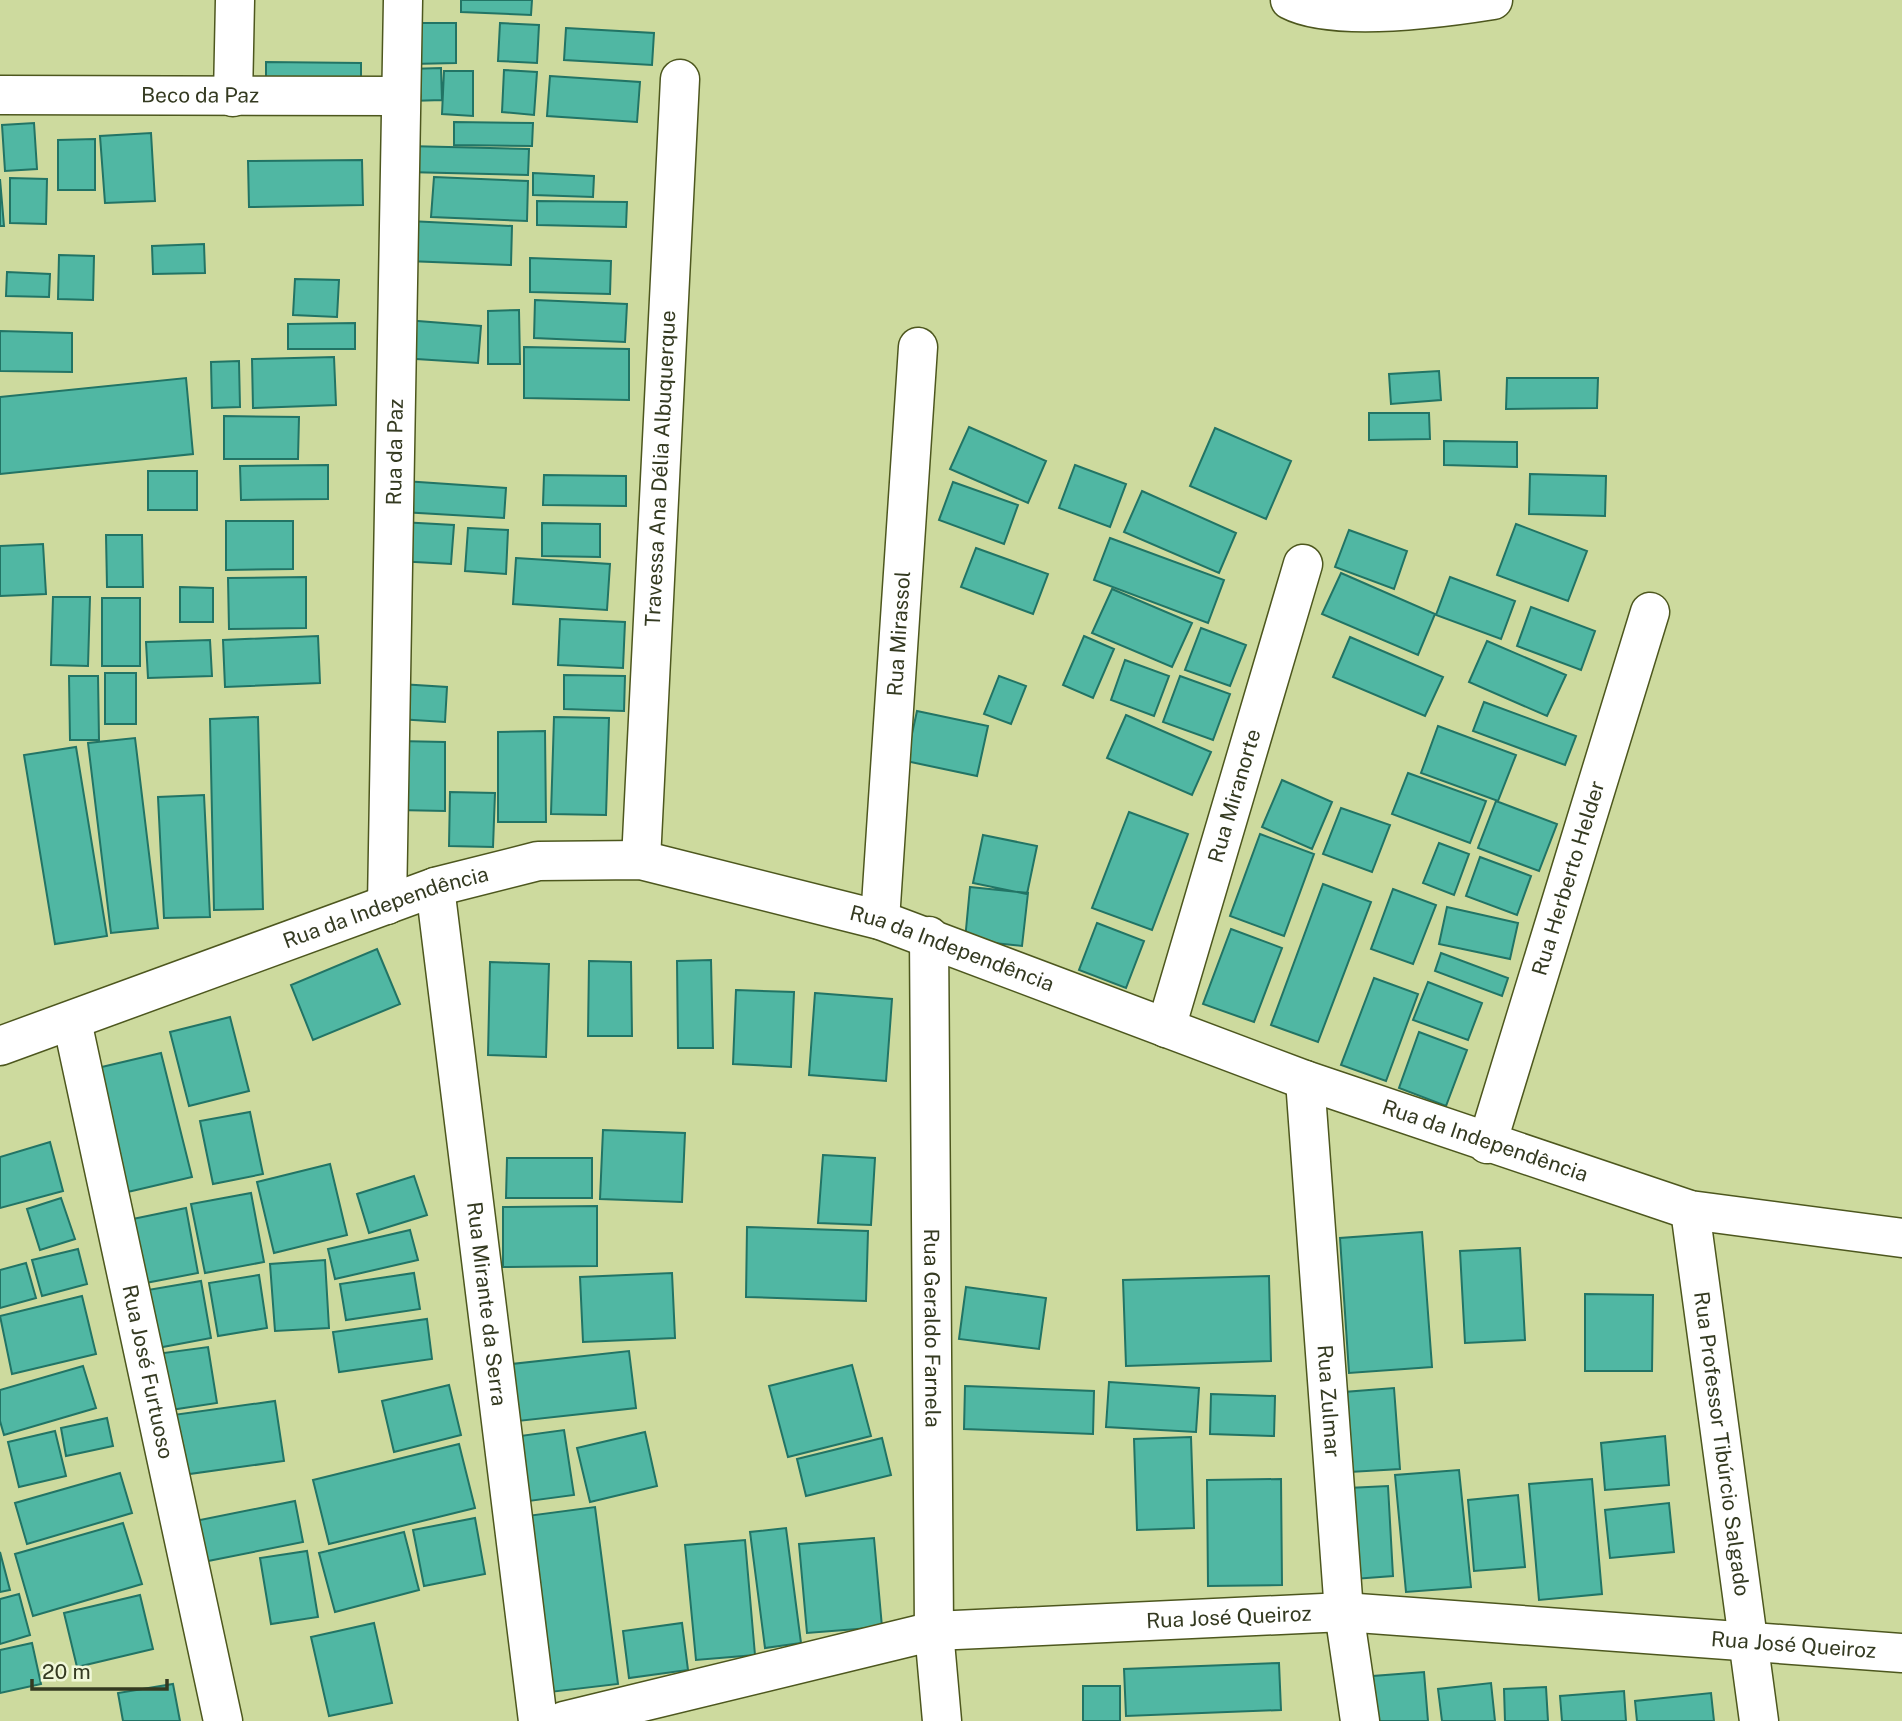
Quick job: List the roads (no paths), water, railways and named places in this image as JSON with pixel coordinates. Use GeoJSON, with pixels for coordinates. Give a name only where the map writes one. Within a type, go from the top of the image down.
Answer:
{"type":"FeatureCollection","features":[{"type":"Feature","properties":{"kind":"street"},"geometry":{"type":"LineString","coordinates":[[233,97],[235,0]]}},
{"type":"Feature","properties":{"kind":"street","name":"Rua da Paz"},"geometry":{"type":"LineString","coordinates":[[387,905],[403,0]]}},
{"type":"Feature","properties":{"kind":"street"},"geometry":{"type":"LineString","coordinates":[[1290,0],[1302,6],[1350,12],[1493,0]]}},
{"type":"Feature","properties":{"kind":"street","name":"Travessa Ana Délia Albuquerque"},"geometry":{"type":"LineString","coordinates":[[641,860],[680,79]]}},
{"type":"Feature","properties":{"kind":"street","name":"Beco da Paz"},"geometry":{"type":"LineString","coordinates":[[0,95],[401,96]]}},
{"type":"Feature","properties":{"kind":"street","name":"Rua Mirassol"},"geometry":{"type":"LineString","coordinates":[[880,920],[918,347]]}},
{"type":"Feature","properties":{"kind":"street","name":"Rua Miranorte"},"geometry":{"type":"LineString","coordinates":[[1166,1028],[1303,564]]}},
{"type":"Feature","properties":{"kind":"street","name":"Rua Herberto Helder"},"geometry":{"type":"LineString","coordinates":[[1487,1144],[1650,612]]}},
{"type":"Feature","properties":{"kind":"street","name":"Rua da Independência"},"geometry":{"type":"LineString","coordinates":[[0,1046],[435,887],[538,861],[641,860],[880,920],[929,936],[1305,1080],[1487,1144],[1690,1210],[1902,1238]]}},
{"type":"Feature","properties":{"kind":"street","name":"Rua Mirante da Serra"},"geometry":{"type":"LineString","coordinates":[[435,887],[538,1721]]}},
{"type":"Feature","properties":{"kind":"street","name":"Rua Geraldo Farnela"},"geometry":{"type":"LineString","coordinates":[[929,936],[934,1630],[942,1721]]}},
{"type":"Feature","properties":{"kind":"street","name":"Rua José Furtuoso"},"geometry":{"type":"LineString","coordinates":[[72,1021],[223,1721]]}},
{"type":"Feature","properties":{"kind":"street","name":"Rua Zulmar"},"geometry":{"type":"LineString","coordinates":[[1305,1080],[1343,1612],[1360,1721]]}},
{"type":"Feature","properties":{"kind":"street","name":"Rua Professor Tibúrcio Salgado"},"geometry":{"type":"LineString","coordinates":[[1690,1210],[1746,1642],[1759,1721]]}},
{"type":"Feature","properties":{"kind":"street","name":"Rua José Queiroz"},"geometry":{"type":"LineString","coordinates":[[564,1721],[934,1630],[1343,1612],[1902,1653]]}}]}
